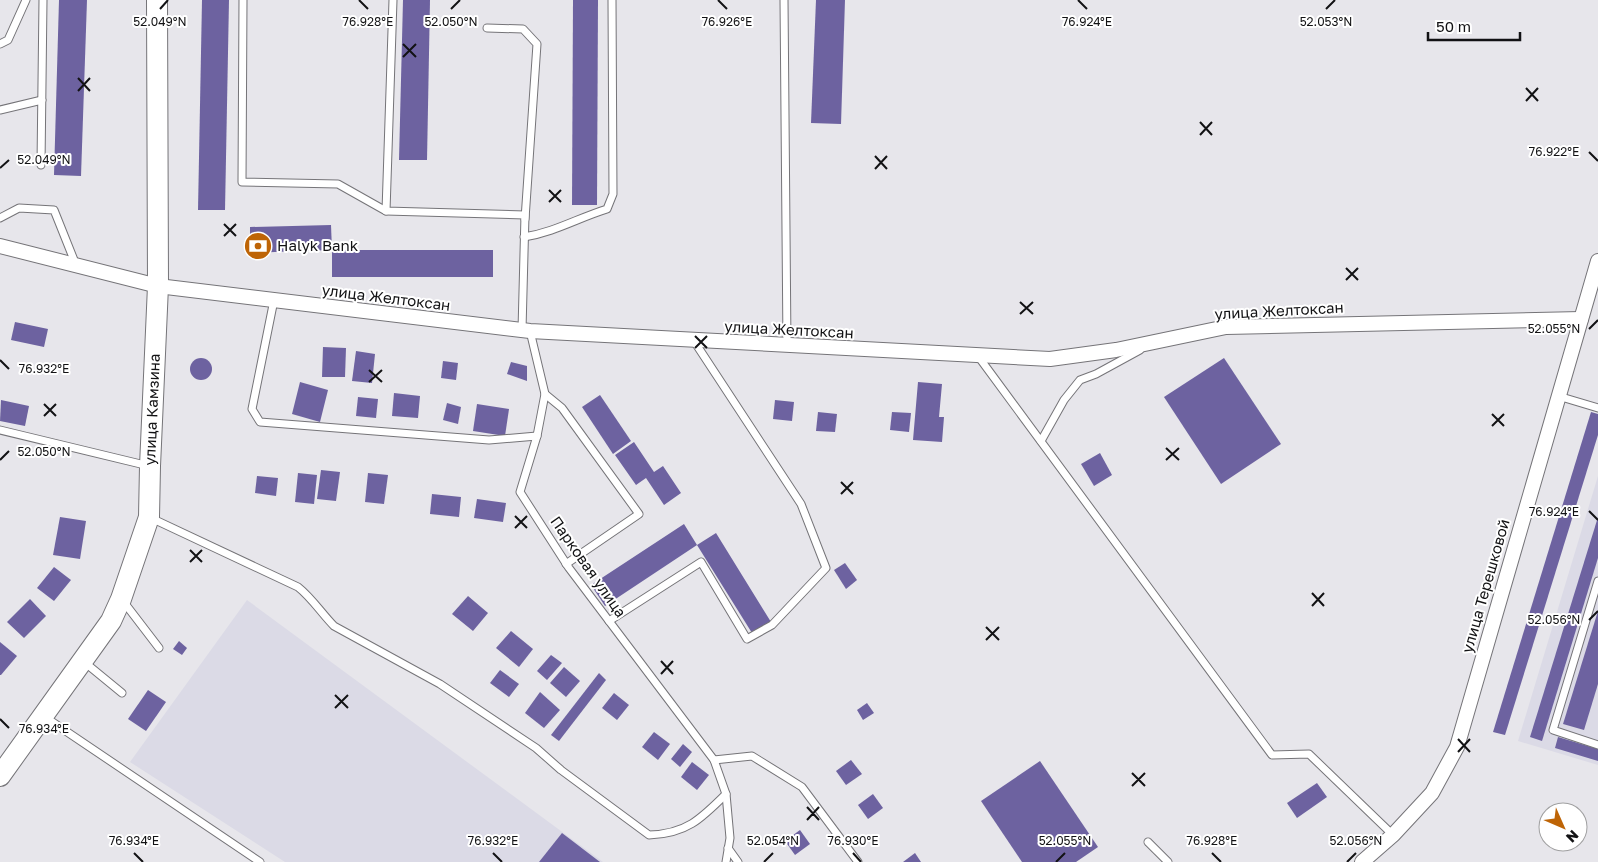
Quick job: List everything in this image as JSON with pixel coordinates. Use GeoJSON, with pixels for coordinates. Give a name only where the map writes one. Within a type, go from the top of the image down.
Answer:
{"type":"FeatureCollection","features":[{"type":"Feature","properties":{"kind":"street","name":"улица Камзина"},"geometry":{"type":"LineString","coordinates":[[0,776],[111,621],[121,599],[149,517],[158,286],[157,0]]}},
{"type":"Feature","properties":{"kind":"street","name":"улица Желтоксан"},"geometry":{"type":"LineString","coordinates":[[0,246],[158,286],[526,331],[978,356],[1050,359],[1116,350],[1226,327],[1581,319]]}},
{"type":"Feature","properties":{"kind":"street","name":"улица Терешковой"},"geometry":{"type":"LineString","coordinates":[[1362,862],[1393,835],[1432,793],[1457,747],[1598,261]]}},
{"type":"Feature","properties":{"kind":"lane"},"geometry":{"type":"LineString","coordinates":[[0,44],[8,40],[26,0]]}},
{"type":"Feature","properties":{"kind":"lane"},"geometry":{"type":"LineString","coordinates":[[42,166],[43,0]]}},
{"type":"Feature","properties":{"kind":"lane"},"geometry":{"type":"LineString","coordinates":[[243,0],[242,182],[338,184],[386,211],[525,215],[524,227]]}},
{"type":"Feature","properties":{"kind":"lane"},"geometry":{"type":"LineString","coordinates":[[386,211],[393,0]]}},
{"type":"Feature","properties":{"kind":"lane"},"geometry":{"type":"LineString","coordinates":[[524,237],[537,235],[607,209],[613,194],[612,0]]}},
{"type":"Feature","properties":{"kind":"lane"},"geometry":{"type":"LineString","coordinates":[[784,0],[787,346]]}},
{"type":"Feature","properties":{"kind":"lane","name":"Парковая улица"},"geometry":{"type":"LineString","coordinates":[[487,28],[523,29],[537,44],[524,227],[526,331],[545,394],[537,436],[520,492],[566,564],[714,760],[726,794],[730,838],[726,862]]}},
{"type":"Feature","properties":{"kind":"lane"},"geometry":{"type":"LineString","coordinates":[[0,110],[42,100]]}},
{"type":"Feature","properties":{"kind":"lane"},"geometry":{"type":"LineString","coordinates":[[0,218],[19,208],[54,210],[76,266]]}},
{"type":"Feature","properties":{"kind":"lane"},"geometry":{"type":"LineString","coordinates":[[274,300],[252,409],[260,422],[489,440],[537,436]]}},
{"type":"Feature","properties":{"kind":"lane"},"geometry":{"type":"LineString","coordinates":[[609,621],[701,562],[747,639],[772,625],[826,568],[802,504],[694,341]]}},
{"type":"Feature","properties":{"kind":"lane"},"geometry":{"type":"LineString","coordinates":[[1041,441],[1064,400],[1080,380],[1096,374],[1153,342]]}},
{"type":"Feature","properties":{"kind":"lane"},"geometry":{"type":"LineString","coordinates":[[978,356],[1272,755],[1309,754],[1393,835]]}},
{"type":"Feature","properties":{"kind":"lane"},"geometry":{"type":"LineString","coordinates":[[545,394],[562,408],[639,514],[566,564]]}},
{"type":"Feature","properties":{"kind":"lane"},"geometry":{"type":"LineString","coordinates":[[1558,396],[1598,408]]}},
{"type":"Feature","properties":{"kind":"lane"},"geometry":{"type":"LineString","coordinates":[[0,430],[150,466]]}},
{"type":"Feature","properties":{"kind":"lane"},"geometry":{"type":"LineString","coordinates":[[149,517],[298,587],[306,593],[321,613],[334,626],[440,684],[536,748],[561,770],[649,834],[666,834],[685,828],[704,816],[726,794]]}},
{"type":"Feature","properties":{"kind":"lane"},"geometry":{"type":"LineString","coordinates":[[1598,581],[1553,730],[1598,745]]}},
{"type":"Feature","properties":{"kind":"lane"},"geometry":{"type":"LineString","coordinates":[[121,599],[159,648]]}},
{"type":"Feature","properties":{"kind":"lane"},"geometry":{"type":"LineString","coordinates":[[83,660],[122,693]]}},
{"type":"Feature","properties":{"kind":"lane"},"geometry":{"type":"LineString","coordinates":[[44,716],[260,862]]}},
{"type":"Feature","properties":{"kind":"lane"},"geometry":{"type":"LineString","coordinates":[[714,760],[752,756],[802,787],[858,862]]}},
{"type":"Feature","properties":{"kind":"lane"},"geometry":{"type":"LineString","coordinates":[[1148,842],[1168,862]]}},
{"type":"Feature","properties":{"kind":"lane"},"geometry":{"type":"LineString","coordinates":[[728,848],[738,862]]}},
{"type":"Feature","properties":{"kind":"shaded area"},"geometry":{"type":"Polygon","coordinates":[[[1598,476],[1598,765],[1518,741],[1598,476]]]}},
{"type":"Feature","properties":{"kind":"shaded area"},"geometry":{"type":"Polygon","coordinates":[[[247,600],[603,862],[285,862],[130,762],[247,600]]]}},
{"type":"Feature","properties":{"kind":"building"},"geometry":{"type":"Polygon","coordinates":[[[59,0],[87,0],[81,176],[54,175],[59,0]]]}},
{"type":"Feature","properties":{"kind":"building"},"geometry":{"type":"Polygon","coordinates":[[[202,0],[229,0],[225,210],[198,210],[202,0]]]}},
{"type":"Feature","properties":{"kind":"building"},"geometry":{"type":"Polygon","coordinates":[[[403,0],[430,0],[427,160],[399,160],[403,0]]]}},
{"type":"Feature","properties":{"kind":"building"},"geometry":{"type":"Polygon","coordinates":[[[573,0],[598,0],[597,205],[572,205],[573,0]]]}},
{"type":"Feature","properties":{"kind":"building"},"geometry":{"type":"Polygon","coordinates":[[[816,0],[845,0],[841,124],[811,123],[816,0]]]}},
{"type":"Feature","properties":{"kind":"building"},"geometry":{"type":"Polygon","coordinates":[[[331,225],[332,250],[250,253],[250,227],[331,225]]]}},
{"type":"Feature","properties":{"kind":"building"},"geometry":{"type":"Polygon","coordinates":[[[332,250],[493,250],[493,277],[332,277],[332,250]]]}},
{"type":"Feature","properties":{"kind":"building"},"geometry":{"type":"Polygon","coordinates":[[[15,322],[48,329],[44,347],[11,340],[15,322]]]}},
{"type":"Feature","properties":{"kind":"building"},"geometry":{"type":"Polygon","coordinates":[[[323,347],[346,348],[345,377],[322,377],[323,347]]]}},
{"type":"Feature","properties":{"kind":"building"},"geometry":{"type":"Polygon","coordinates":[[[356,351],[375,354],[372,383],[352,381],[356,351]]]}},
{"type":"Feature","properties":{"kind":"building"},"geometry":{"type":"Polygon","coordinates":[[[201,358],[209,361],[212,369],[209,377],[201,380],[193,377],[190,369],[193,361],[201,358]]]}},
{"type":"Feature","properties":{"kind":"building"},"geometry":{"type":"Polygon","coordinates":[[[1224,358],[1281,444],[1221,484],[1164,397],[1224,358]]]}},
{"type":"Feature","properties":{"kind":"building"},"geometry":{"type":"Polygon","coordinates":[[[443,361],[458,363],[456,380],[441,378],[443,361]]]}},
{"type":"Feature","properties":{"kind":"building"},"geometry":{"type":"Polygon","coordinates":[[[511,362],[527,366],[527,381],[507,374],[511,362]]]}},
{"type":"Feature","properties":{"kind":"building"},"geometry":{"type":"Polygon","coordinates":[[[300,382],[328,390],[320,422],[292,414],[300,382]]]}},
{"type":"Feature","properties":{"kind":"building"},"geometry":{"type":"Polygon","coordinates":[[[918,382],[942,384],[939,417],[944,417],[942,442],[913,440],[918,382]]]}},
{"type":"Feature","properties":{"kind":"building"},"geometry":{"type":"Polygon","coordinates":[[[394,393],[420,396],[418,418],[392,416],[394,393]]]}},
{"type":"Feature","properties":{"kind":"building"},"geometry":{"type":"Polygon","coordinates":[[[600,395],[631,441],[613,454],[582,407],[600,395]]]}},
{"type":"Feature","properties":{"kind":"building"},"geometry":{"type":"Polygon","coordinates":[[[358,397],[378,399],[376,418],[356,416],[358,397]]]}},
{"type":"Feature","properties":{"kind":"building"},"geometry":{"type":"Polygon","coordinates":[[[1,400],[29,406],[25,426],[0,421],[1,400]]]}},
{"type":"Feature","properties":{"kind":"building"},"geometry":{"type":"Polygon","coordinates":[[[775,400],[794,402],[792,421],[773,419],[775,400]]]}},
{"type":"Feature","properties":{"kind":"building"},"geometry":{"type":"Polygon","coordinates":[[[447,403],[461,407],[458,424],[443,420],[447,403]]]}},
{"type":"Feature","properties":{"kind":"building"},"geometry":{"type":"Polygon","coordinates":[[[477,404],[509,409],[505,436],[473,431],[477,404]]]}},
{"type":"Feature","properties":{"kind":"building"},"geometry":{"type":"Polygon","coordinates":[[[818,412],[837,414],[835,432],[816,431],[818,412]]]}},
{"type":"Feature","properties":{"kind":"building"},"geometry":{"type":"Polygon","coordinates":[[[892,412],[911,413],[909,432],[890,430],[892,412]]]}},
{"type":"Feature","properties":{"kind":"building"},"geometry":{"type":"Polygon","coordinates":[[[1591,412],[1598,414],[1598,435],[1505,735],[1493,732],[1591,412]]]}},
{"type":"Feature","properties":{"kind":"building"},"geometry":{"type":"Polygon","coordinates":[[[634,442],[654,472],[663,466],[681,493],[664,505],[646,478],[636,485],[615,455],[634,442]]]}},
{"type":"Feature","properties":{"kind":"building"},"geometry":{"type":"Polygon","coordinates":[[[1100,453],[1112,475],[1094,486],[1081,464],[1100,453]]]}},
{"type":"Feature","properties":{"kind":"building"},"geometry":{"type":"Polygon","coordinates":[[[321,470],[340,472],[336,501],[317,499],[321,470]]]}},
{"type":"Feature","properties":{"kind":"building"},"geometry":{"type":"Polygon","coordinates":[[[298,473],[317,475],[314,504],[295,502],[298,473]]]}},
{"type":"Feature","properties":{"kind":"building"},"geometry":{"type":"Polygon","coordinates":[[[368,473],[388,475],[384,504],[365,502],[368,473]]]}},
{"type":"Feature","properties":{"kind":"building"},"geometry":{"type":"Polygon","coordinates":[[[257,476],[278,478],[276,496],[255,493],[257,476]]]}},
{"type":"Feature","properties":{"kind":"building"},"geometry":{"type":"Polygon","coordinates":[[[432,494],[461,497],[459,517],[430,514],[432,494]]]}},
{"type":"Feature","properties":{"kind":"building"},"geometry":{"type":"Polygon","coordinates":[[[477,499],[506,503],[503,522],[474,518],[477,499]]]}},
{"type":"Feature","properties":{"kind":"building"},"geometry":{"type":"Polygon","coordinates":[[[60,517],[86,521],[80,559],[53,555],[60,517]]]}},
{"type":"Feature","properties":{"kind":"building"},"geometry":{"type":"Polygon","coordinates":[[[1598,517],[1598,558],[1542,741],[1530,737],[1598,517]]]}},
{"type":"Feature","properties":{"kind":"building"},"geometry":{"type":"Polygon","coordinates":[[[684,524],[697,545],[605,606],[591,585],[684,524]]]}},
{"type":"Feature","properties":{"kind":"building"},"geometry":{"type":"Polygon","coordinates":[[[716,533],[771,622],[752,633],[697,545],[716,533]]]}},
{"type":"Feature","properties":{"kind":"building"},"geometry":{"type":"Polygon","coordinates":[[[845,563],[857,580],[846,589],[834,570],[845,563]]]}},
{"type":"Feature","properties":{"kind":"building"},"geometry":{"type":"Polygon","coordinates":[[[54,567],[71,580],[54,601],[37,588],[54,567]]]}},
{"type":"Feature","properties":{"kind":"building"},"geometry":{"type":"Polygon","coordinates":[[[468,596],[488,613],[473,631],[452,614],[468,596]]]}},
{"type":"Feature","properties":{"kind":"building"},"geometry":{"type":"Polygon","coordinates":[[[30,599],[46,616],[24,638],[7,622],[30,599]]]}},
{"type":"Feature","properties":{"kind":"building"},"geometry":{"type":"Polygon","coordinates":[[[1598,611],[1598,684],[1584,730],[1563,724],[1598,611]]]}},
{"type":"Feature","properties":{"kind":"building"},"geometry":{"type":"Polygon","coordinates":[[[511,631],[533,649],[519,667],[496,648],[511,631]]]}},
{"type":"Feature","properties":{"kind":"building"},"geometry":{"type":"Polygon","coordinates":[[[179,641],[187,648],[182,655],[173,649],[179,641]]]}},
{"type":"Feature","properties":{"kind":"building"},"geometry":{"type":"Polygon","coordinates":[[[0,642],[17,656],[1,675],[0,675],[0,642]]]}},
{"type":"Feature","properties":{"kind":"building"},"geometry":{"type":"Polygon","coordinates":[[[551,655],[562,663],[547,680],[537,671],[551,655]]]}},
{"type":"Feature","properties":{"kind":"building"},"geometry":{"type":"Polygon","coordinates":[[[564,667],[580,681],[566,697],[550,683],[564,667]]]}},
{"type":"Feature","properties":{"kind":"building"},"geometry":{"type":"Polygon","coordinates":[[[500,670],[519,684],[509,697],[490,683],[500,670]]]}},
{"type":"Feature","properties":{"kind":"building"},"geometry":{"type":"Polygon","coordinates":[[[599,673],[606,680],[559,741],[551,735],[599,673]]]}},
{"type":"Feature","properties":{"kind":"building"},"geometry":{"type":"Polygon","coordinates":[[[148,690],[166,702],[146,731],[128,719],[148,690]]]}},
{"type":"Feature","properties":{"kind":"building"},"geometry":{"type":"Polygon","coordinates":[[[540,692],[560,710],[544,728],[525,713],[540,692]]]}},
{"type":"Feature","properties":{"kind":"building"},"geometry":{"type":"Polygon","coordinates":[[[614,693],[629,705],[617,720],[602,708],[614,693]]]}},
{"type":"Feature","properties":{"kind":"building"},"geometry":{"type":"Polygon","coordinates":[[[867,703],[874,713],[863,720],[857,710],[867,703]]]}},
{"type":"Feature","properties":{"kind":"building"},"geometry":{"type":"Polygon","coordinates":[[[654,732],[670,744],[658,760],[642,747],[654,732]]]}},
{"type":"Feature","properties":{"kind":"building"},"geometry":{"type":"Polygon","coordinates":[[[1558,737],[1598,749],[1598,761],[1555,748],[1558,737]]]}},
{"type":"Feature","properties":{"kind":"building"},"geometry":{"type":"Polygon","coordinates":[[[683,744],[692,752],[680,767],[671,759],[683,744]]]}},
{"type":"Feature","properties":{"kind":"building"},"geometry":{"type":"Polygon","coordinates":[[[851,760],[862,774],[846,785],[836,771],[851,760]]]}},
{"type":"Feature","properties":{"kind":"building"},"geometry":{"type":"Polygon","coordinates":[[[1040,761],[1098,847],[1076,862],[1022,862],[981,801],[1040,761]]]}},
{"type":"Feature","properties":{"kind":"building"},"geometry":{"type":"Polygon","coordinates":[[[692,762],[709,775],[697,790],[681,777],[692,762]]]}},
{"type":"Feature","properties":{"kind":"building"},"geometry":{"type":"Polygon","coordinates":[[[1317,783],[1327,797],[1297,818],[1287,803],[1317,783]]]}},
{"type":"Feature","properties":{"kind":"building"},"geometry":{"type":"Polygon","coordinates":[[[873,794],[883,808],[868,819],[858,805],[873,794]]]}},
{"type":"Feature","properties":{"kind":"building"},"geometry":{"type":"Polygon","coordinates":[[[800,830],[810,844],[795,855],[785,841],[800,830]]]}},
{"type":"Feature","properties":{"kind":"building"},"geometry":{"type":"Polygon","coordinates":[[[562,833],[600,862],[539,862],[562,833]]]}},
{"type":"Feature","properties":{"kind":"building"},"geometry":{"type":"Polygon","coordinates":[[[915,853],[921,862],[903,862],[915,853]]]}},
{"type":"Feature","properties":{"kind":"place","name":"Halyk Bank"},"geometry":{"type":"Point","coordinates":[258,246]}}]}
